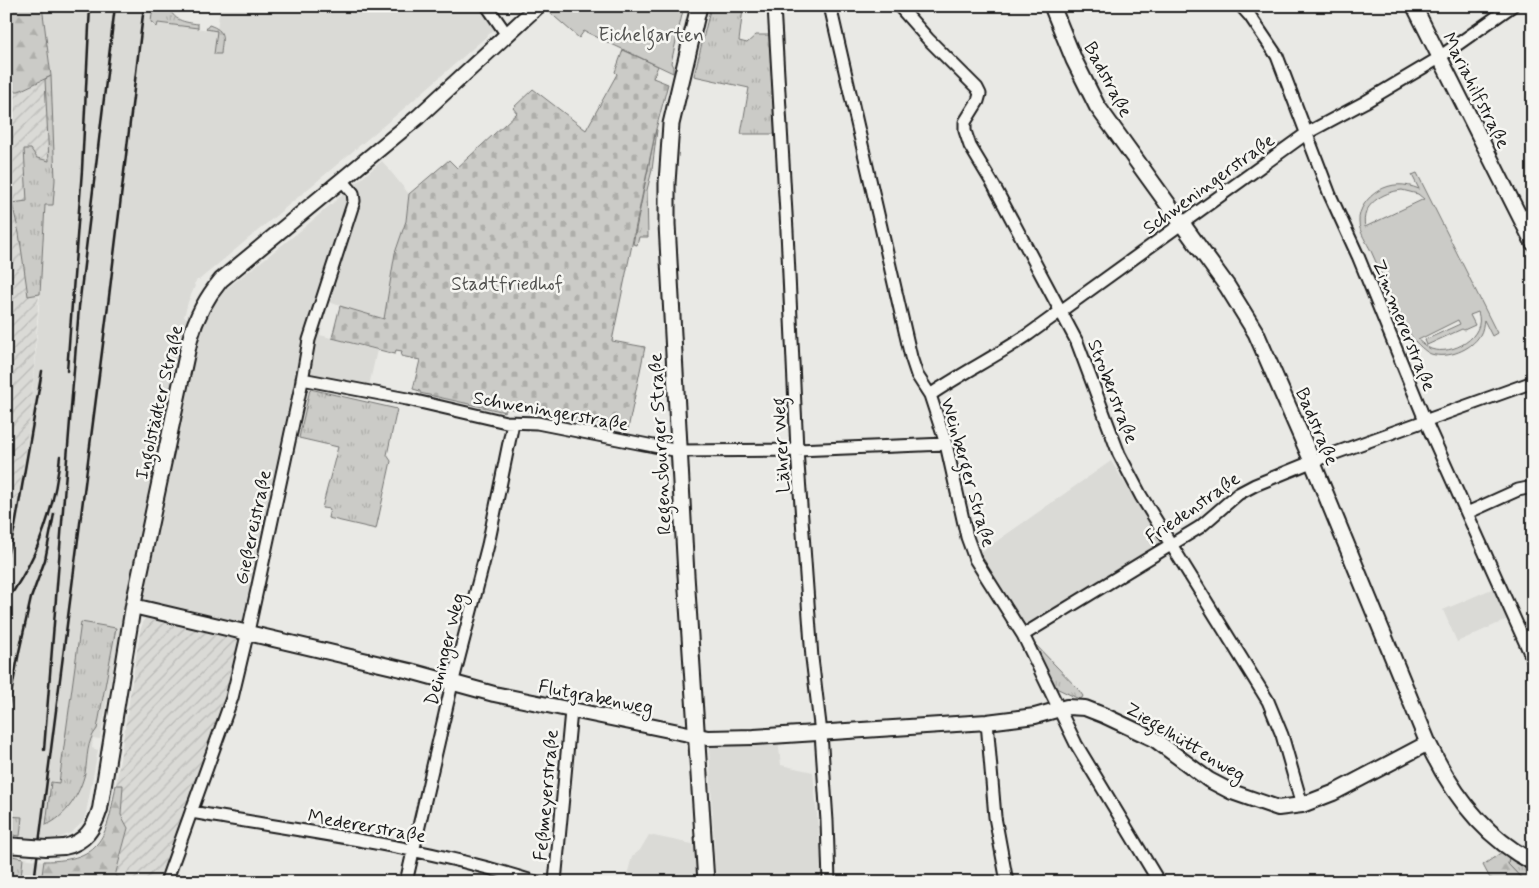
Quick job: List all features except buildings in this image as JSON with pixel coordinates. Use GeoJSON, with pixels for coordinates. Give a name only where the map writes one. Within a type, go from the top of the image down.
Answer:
{"type":"FeatureCollection","features":[{"type":"Feature","properties":{"kind":"main road","name":"Regensburger Straße"},"geometry":{"type":"LineString","coordinates":[[699,6],[671,124],[667,183],[667,224],[706,882]]}},
{"type":"Feature","properties":{"kind":"main road","name":"Badstraße"},"geometry":{"type":"LineString","coordinates":[[1052,6],[1074,60],[1097,106],[1233,294],[1256,333],[1312,461],[1428,743],[1445,778],[1470,812],[1495,836],[1533,862]]}},
{"type":"Feature","properties":{"kind":"street"},"geometry":{"type":"LineString","coordinates":[[487,6],[507,35]]}},
{"type":"Feature","properties":{"kind":"street","name":"Ingolstädter Straße"},"geometry":{"type":"LineString","coordinates":[[6,845],[46,848],[76,844],[87,835],[96,820],[100,809],[133,606],[182,370],[193,327],[202,307],[221,280],[418,117],[538,6]]}},
{"type":"Feature","properties":{"kind":"street","name":"Lährer Weg"},"geometry":{"type":"LineString","coordinates":[[774,6],[797,450],[812,658],[821,733],[829,882]]}},
{"type":"Feature","properties":{"kind":"street","name":"Weinberger Straße"},"geometry":{"type":"LineString","coordinates":[[830,6],[911,357],[916,375],[930,395],[946,444],[964,528],[972,551],[1023,635],[1076,744],[1159,882]]}},
{"type":"Feature","properties":{"kind":"street","name":"Stroberstraße"},"geometry":{"type":"LineString","coordinates":[[900,6],[928,39],[977,88],[980,94],[978,101],[965,122],[965,131],[970,146],[994,186],[1077,342],[1119,454],[1141,496],[1268,700],[1282,736],[1302,805]]}},
{"type":"Feature","properties":{"kind":"street","name":"Zimmererstraße"},"geometry":{"type":"LineString","coordinates":[[1241,6],[1277,56],[1330,195],[1358,256],[1425,420],[1533,660]]}},
{"type":"Feature","properties":{"kind":"street","name":"Mariahilfstraße"},"geometry":{"type":"LineString","coordinates":[[1414,6],[1439,57],[1527,216],[1533,244]]}},
{"type":"Feature","properties":{"kind":"street","name":"Schweningerstraße"},"geometry":{"type":"LineString","coordinates":[[930,395],[951,381],[997,356],[1307,133],[1365,102],[1439,57],[1512,6]]}},
{"type":"Feature","properties":{"kind":"street","name":"Gießereistraße"},"geometry":{"type":"LineString","coordinates":[[166,882],[223,726],[248,633],[305,360],[316,316],[354,201],[353,193],[342,180]]}},
{"type":"Feature","properties":{"kind":"street","name":"Schweningerstraße"},"geometry":{"type":"LineString","coordinates":[[302,379],[514,423],[537,423],[679,451],[797,450],[946,444]]}},
{"type":"Feature","properties":{"kind":"street","name":"Friedenstraße"},"geometry":{"type":"LineString","coordinates":[[1023,635],[1200,527],[1238,494],[1255,485],[1312,461],[1533,382]]}},
{"type":"Feature","properties":{"kind":"street","name":"Deininger Weg"},"geometry":{"type":"LineString","coordinates":[[406,882],[453,682],[488,545],[514,423]]}},
{"type":"Feature","properties":{"kind":"street"},"geometry":{"type":"LineString","coordinates":[[1467,512],[1518,490],[1533,487]]}},
{"type":"Feature","properties":{"kind":"street","name":"Flutgrabenweg"},"geometry":{"type":"LineString","coordinates":[[133,606],[410,670],[494,694],[713,738],[987,722],[1035,716],[1060,709]]}},
{"type":"Feature","properties":{"kind":"street","name":"Ziegelhüttenweg"},"geometry":{"type":"LineString","coordinates":[[1060,709],[1070,707],[1085,708],[1141,732],[1169,749],[1209,780],[1232,792],[1271,806],[1284,808],[1302,805],[1333,794],[1428,743]]}},
{"type":"Feature","properties":{"kind":"street","name":"Feßmeyerstraße"},"geometry":{"type":"LineString","coordinates":[[555,882],[571,711]]}},
{"type":"Feature","properties":{"kind":"street"},"geometry":{"type":"LineString","coordinates":[[987,722],[995,817],[1008,882]]}},
{"type":"Feature","properties":{"kind":"street","name":"Medererstraße"},"geometry":{"type":"LineString","coordinates":[[191,812],[414,850],[535,882]]}},
{"type":"Feature","properties":{"kind":"shaded area"},"geometry":{"type":"Polygon","coordinates":[[[42,6],[153,6],[151,22],[153,26],[157,27],[158,23],[217,31],[220,6],[480,6],[495,29],[401,111],[194,284],[195,286],[184,317],[204,322],[226,289],[300,231],[382,161],[409,194],[406,221],[395,253],[384,319],[328,302],[320,335],[377,350],[369,386],[297,373],[242,627],[126,599],[100,739],[93,738],[92,748],[98,750],[83,822],[71,833],[62,837],[42,839],[20,836],[22,818],[6,816],[6,539],[21,479],[31,410],[40,294],[51,76],[42,6]]]}},
{"type":"Feature","properties":{"kind":"shaded area"},"geometry":{"type":"Polygon","coordinates":[[[51,76],[55,180],[53,205],[45,205],[31,410],[21,479],[6,539],[6,91],[19,91],[51,76]]]}},
{"type":"Feature","properties":{"kind":"shaded area"},"geometry":{"type":"Polygon","coordinates":[[[1111,461],[1161,542],[1026,626],[980,553],[1111,461]]]}},
{"type":"Feature","properties":{"kind":"shaded area"},"geometry":{"type":"Polygon","coordinates":[[[1494,588],[1508,619],[1457,642],[1443,610],[1494,588]]]}},
{"type":"Feature","properties":{"kind":"shaded area"},"geometry":{"type":"Polygon","coordinates":[[[148,615],[240,636],[233,669],[221,708],[169,855],[156,882],[134,882],[115,876],[128,828],[121,815],[123,785],[116,785],[140,631],[148,615]]]}},
{"type":"Feature","properties":{"kind":"shaded area"},"geometry":{"type":"Polygon","coordinates":[[[778,740],[781,765],[813,772],[823,879],[803,882],[716,882],[709,747],[778,740]]]}},
{"type":"Feature","properties":{"kind":"shaded area"},"geometry":{"type":"Polygon","coordinates":[[[649,835],[697,845],[697,882],[625,882],[632,857],[640,850],[649,835]]]}},
{"type":"Feature","properties":{"kind":"shaded area"},"geometry":{"type":"Polygon","coordinates":[[[23,858],[44,861],[41,882],[20,882],[23,858]]]}},
{"type":"Feature","properties":{"kind":"green space"},"geometry":{"type":"Polygon","coordinates":[[[6,6],[42,6],[51,76],[19,91],[6,91],[6,6]]]}},
{"type":"Feature","properties":{"kind":"green space"},"geometry":{"type":"Polygon","coordinates":[[[153,6],[169,6],[176,18],[198,24],[198,28],[158,23],[157,27],[151,22],[153,6]]]}},
{"type":"Feature","properties":{"kind":"green space","name":"Eichelgarten"},"geometry":{"type":"Polygon","coordinates":[[[551,6],[684,6],[671,63],[673,73],[584,31],[579,38],[547,10],[551,6]]]}},
{"type":"Feature","properties":{"kind":"green space"},"geometry":{"type":"Polygon","coordinates":[[[743,9],[739,41],[747,43],[756,35],[772,35],[775,134],[741,134],[749,88],[694,76],[710,10],[743,9]]]}},
{"type":"Feature","properties":{"kind":"green space"},"geometry":{"type":"Polygon","coordinates":[[[209,25],[215,27],[221,33],[221,54],[214,54],[217,31],[206,29],[209,25]]]}},
{"type":"Feature","properties":{"kind":"green space","name":"Stadtfriedhof"},"geometry":{"type":"Polygon","coordinates":[[[623,50],[658,66],[653,78],[668,84],[656,129],[612,341],[645,347],[628,429],[507,408],[505,412],[420,393],[420,391],[413,389],[420,360],[401,356],[402,351],[396,350],[395,354],[332,338],[340,306],[384,319],[395,253],[406,221],[409,194],[449,160],[457,168],[517,113],[513,108],[533,89],[586,130],[617,74],[615,72],[623,50]]]}},
{"type":"Feature","properties":{"kind":"green space"},"geometry":{"type":"Polygon","coordinates":[[[51,76],[55,180],[53,205],[45,205],[40,294],[28,296],[19,233],[12,203],[27,201],[24,149],[31,149],[37,158],[49,161],[45,79],[51,76]]]}},
{"type":"Feature","properties":{"kind":"green space"},"geometry":{"type":"Polygon","coordinates":[[[656,129],[652,170],[647,190],[648,237],[639,237],[637,245],[633,244],[656,129]]]}},
{"type":"Feature","properties":{"kind":"green space"},"geometry":{"type":"Polygon","coordinates":[[[1417,173],[1497,333],[1492,336],[1484,320],[1482,331],[1476,340],[1465,349],[1452,354],[1431,354],[1413,339],[1359,226],[1362,208],[1367,200],[1378,191],[1388,186],[1398,185],[1419,189],[1412,175],[1417,173]],[[1402,190],[1381,197],[1370,206],[1364,219],[1365,227],[1424,199],[1418,194],[1402,190]],[[1478,312],[1470,315],[1475,325],[1427,345],[1425,340],[1460,324],[1458,320],[1418,340],[1431,349],[1448,350],[1457,347],[1473,337],[1479,321],[1478,312]]]}},
{"type":"Feature","properties":{"kind":"green space"},"geometry":{"type":"Polygon","coordinates":[[[310,389],[397,409],[387,455],[391,461],[376,529],[328,518],[330,509],[322,508],[338,447],[299,438],[310,389]]]}},
{"type":"Feature","properties":{"kind":"green space"},"geometry":{"type":"Polygon","coordinates":[[[81,622],[116,628],[97,729],[89,744],[83,781],[76,797],[66,811],[46,825],[51,782],[59,783],[81,622]]]}},
{"type":"Feature","properties":{"kind":"green space"},"geometry":{"type":"Polygon","coordinates":[[[1033,642],[1078,689],[1083,696],[1082,698],[1079,699],[1054,687],[1033,642]]]}},
{"type":"Feature","properties":{"kind":"green space"},"geometry":{"type":"Polygon","coordinates":[[[116,785],[123,785],[121,815],[128,828],[115,876],[134,882],[41,882],[44,861],[64,860],[79,856],[99,842],[109,818],[116,785]]]}},
{"type":"Feature","properties":{"kind":"green space"},"geometry":{"type":"Polygon","coordinates":[[[6,816],[22,817],[20,836],[6,834],[6,816]]]}},
{"type":"Feature","properties":{"kind":"green space"},"geometry":{"type":"Polygon","coordinates":[[[1502,852],[1509,857],[1508,864],[1525,882],[1492,882],[1483,865],[1502,852]]]}},
{"type":"Feature","properties":{"kind":"green space"},"geometry":{"type":"Polygon","coordinates":[[[6,855],[23,858],[21,878],[6,875],[6,855]]]}},
{"type":"Feature","properties":{"kind":"green space"},"geometry":{"type":"Polygon","coordinates":[[[1509,857],[1533,874],[1533,882],[1525,882],[1508,864],[1509,857]]]}},
{"type":"Feature","properties":{"kind":"railway"},"geometry":{"type":"LineString","coordinates":[[67,371],[82,170],[90,6]]}},
{"type":"Feature","properties":{"kind":"railway"},"geometry":{"type":"LineString","coordinates":[[44,750],[79,307],[115,6]]}},
{"type":"Feature","properties":{"kind":"railway"},"geometry":{"type":"LineString","coordinates":[[34,882],[108,305],[144,6]]}},
{"type":"Feature","properties":{"kind":"railway"},"geometry":{"type":"LineString","coordinates":[[6,560],[15,527],[42,371]]}},
{"type":"Feature","properties":{"kind":"railway"},"geometry":{"type":"LineString","coordinates":[[6,602],[27,568],[43,532],[54,495],[60,456]]}},
{"type":"Feature","properties":{"kind":"railway"},"geometry":{"type":"LineString","coordinates":[[6,720],[31,598],[45,560],[54,514]]}}]}
